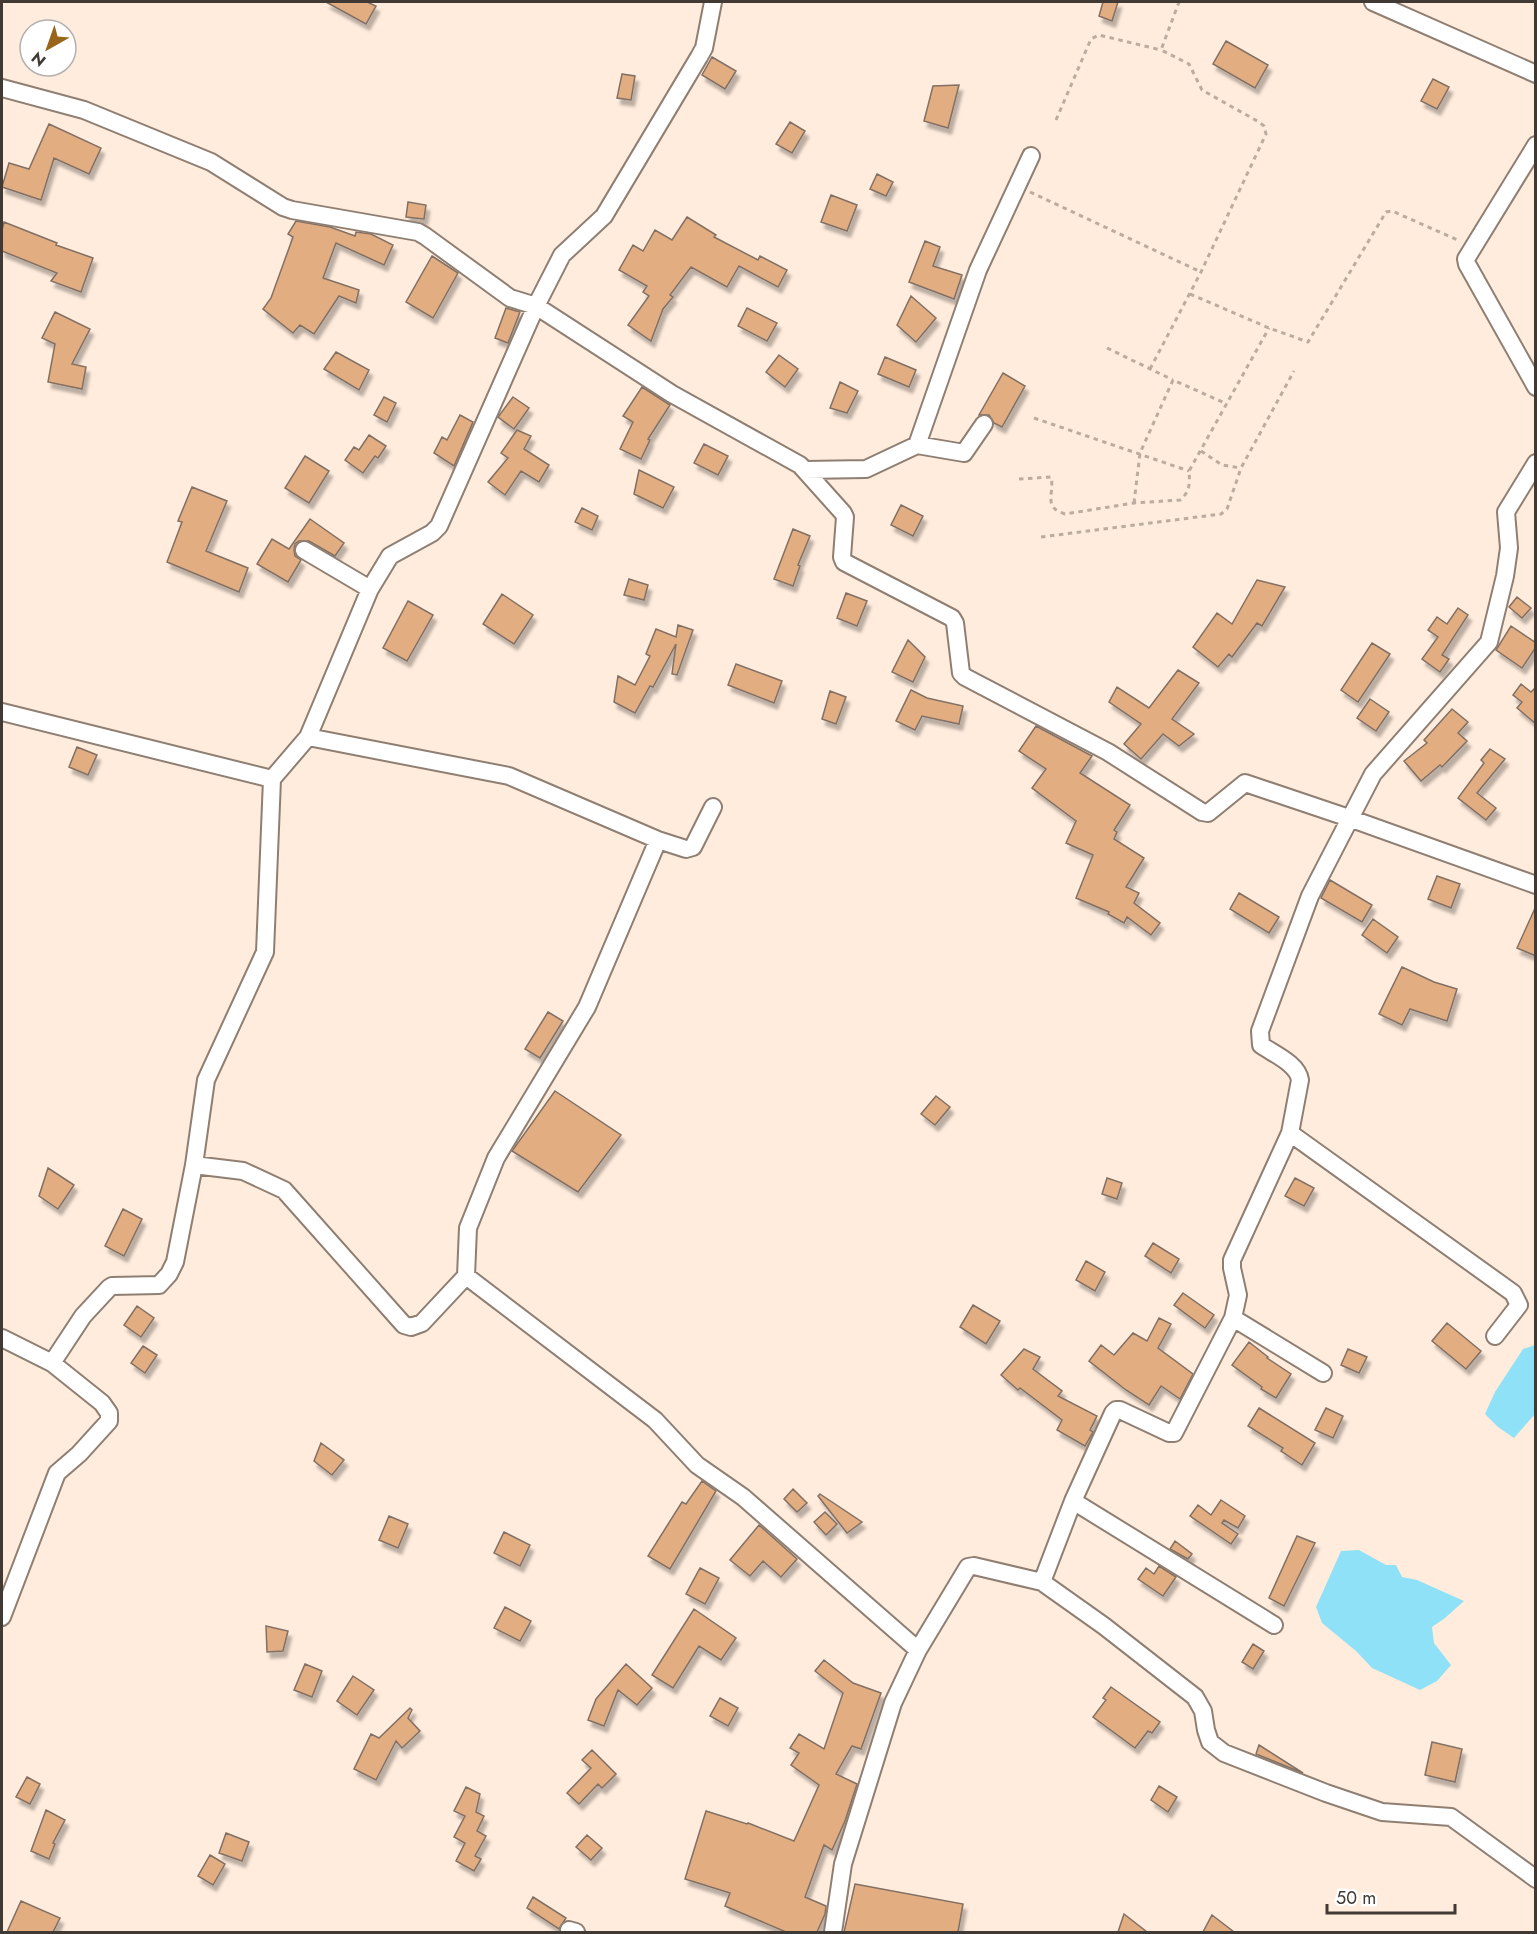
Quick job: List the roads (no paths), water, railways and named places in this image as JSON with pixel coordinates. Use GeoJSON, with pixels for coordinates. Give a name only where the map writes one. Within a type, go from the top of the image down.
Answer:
{"type":"FeatureCollection","features":[{"type":"Feature","properties":{"kind":"street"},"geometry":{"type":"LineString","coordinates":[[52,1363],[83,1316],[112,1286],[159,1285],[169,1274],[179,1248],[206,1080],[265,952],[272,779],[308,737],[370,589],[394,552],[432,533],[439,526],[536,306],[562,255],[604,216],[699,57],[704,48],[713,2]]}},
{"type":"Feature","properties":{"kind":"street"},"geometry":{"type":"LineString","coordinates":[[1373,2],[1536,74]]}},
{"type":"Feature","properties":{"kind":"street"},"geometry":{"type":"LineString","coordinates":[[2,88],[84,110],[211,162],[283,207],[418,232],[510,298],[536,306],[672,394],[800,465],[845,517],[842,557],[844,562],[952,618],[955,623],[961,673],[965,677],[1108,752],[1202,812],[1208,813],[1245,783],[1536,885]]}},
{"type":"Feature","properties":{"kind":"street"},"geometry":{"type":"LineString","coordinates":[[1536,145],[1466,259],[1536,387]]}},
{"type":"Feature","properties":{"kind":"street"},"geometry":{"type":"LineString","coordinates":[[917,445],[978,270],[1031,156]]}},
{"type":"Feature","properties":{"kind":"street"},"geometry":{"type":"LineString","coordinates":[[805,470],[866,469],[917,445],[964,453],[984,424]]}},
{"type":"Feature","properties":{"kind":"street"},"geometry":{"type":"LineString","coordinates":[[1042,1582],[1073,1501],[1116,1410],[1169,1433],[1174,1433],[1233,1318],[1238,1295],[1232,1260],[1290,1133],[1300,1080],[1294,1068],[1261,1045],[1260,1031],[1310,896],[1377,768],[1489,642],[1505,576],[1509,548],[1506,512],[1536,463]]}},
{"type":"Feature","properties":{"kind":"street"},"geometry":{"type":"LineString","coordinates":[[304,550],[370,589]]}},
{"type":"Feature","properties":{"kind":"street"},"geometry":{"type":"LineString","coordinates":[[2,712],[272,779]]}},
{"type":"Feature","properties":{"kind":"street"},"geometry":{"type":"LineString","coordinates":[[308,737],[509,776],[658,840],[686,849],[693,847],[713,807]]}},
{"type":"Feature","properties":{"kind":"street"},"geometry":{"type":"LineString","coordinates":[[194,1166],[243,1172],[284,1190],[404,1325],[411,1327],[422,1323],[466,1276],[468,1228],[496,1158],[587,1007],[658,840]]}},
{"type":"Feature","properties":{"kind":"street"},"geometry":{"type":"LineString","coordinates":[[1290,1133],[1512,1293],[1519,1305],[1495,1336]]}},
{"type":"Feature","properties":{"kind":"street"},"geometry":{"type":"LineString","coordinates":[[466,1276],[655,1420],[697,1465],[743,1497],[918,1650]]}},
{"type":"Feature","properties":{"kind":"street"},"geometry":{"type":"LineString","coordinates":[[1233,1318],[1323,1373]]}},
{"type":"Feature","properties":{"kind":"street"},"geometry":{"type":"LineString","coordinates":[[2,1338],[52,1363],[102,1403],[110,1413],[110,1422],[57,1473],[2,1617]]}},
{"type":"Feature","properties":{"kind":"street"},"geometry":{"type":"LineString","coordinates":[[1073,1501],[1274,1625]]}},
{"type":"Feature","properties":{"kind":"street"},"geometry":{"type":"LineString","coordinates":[[834,1932],[843,1864],[893,1703],[918,1650],[968,1568],[974,1566],[1042,1582],[1104,1626],[1195,1697],[1203,1711],[1210,1742],[1224,1753],[1382,1812],[1451,1817],[1536,1879]]}},
{"type":"Feature","properties":{"kind":"water"},"geometry":{"type":"Polygon","coordinates":[[[1535,1345],[1535,1414],[1514,1438],[1485,1414],[1495,1392],[1523,1349],[1535,1345]]]}},
{"type":"Feature","properties":{"kind":"water"},"geometry":{"type":"Polygon","coordinates":[[[1359,1550],[1386,1565],[1396,1565],[1402,1577],[1417,1580],[1464,1601],[1432,1627],[1434,1643],[1451,1665],[1437,1681],[1420,1690],[1372,1668],[1356,1651],[1322,1623],[1316,1607],[1341,1551],[1359,1550]]]}}]}
